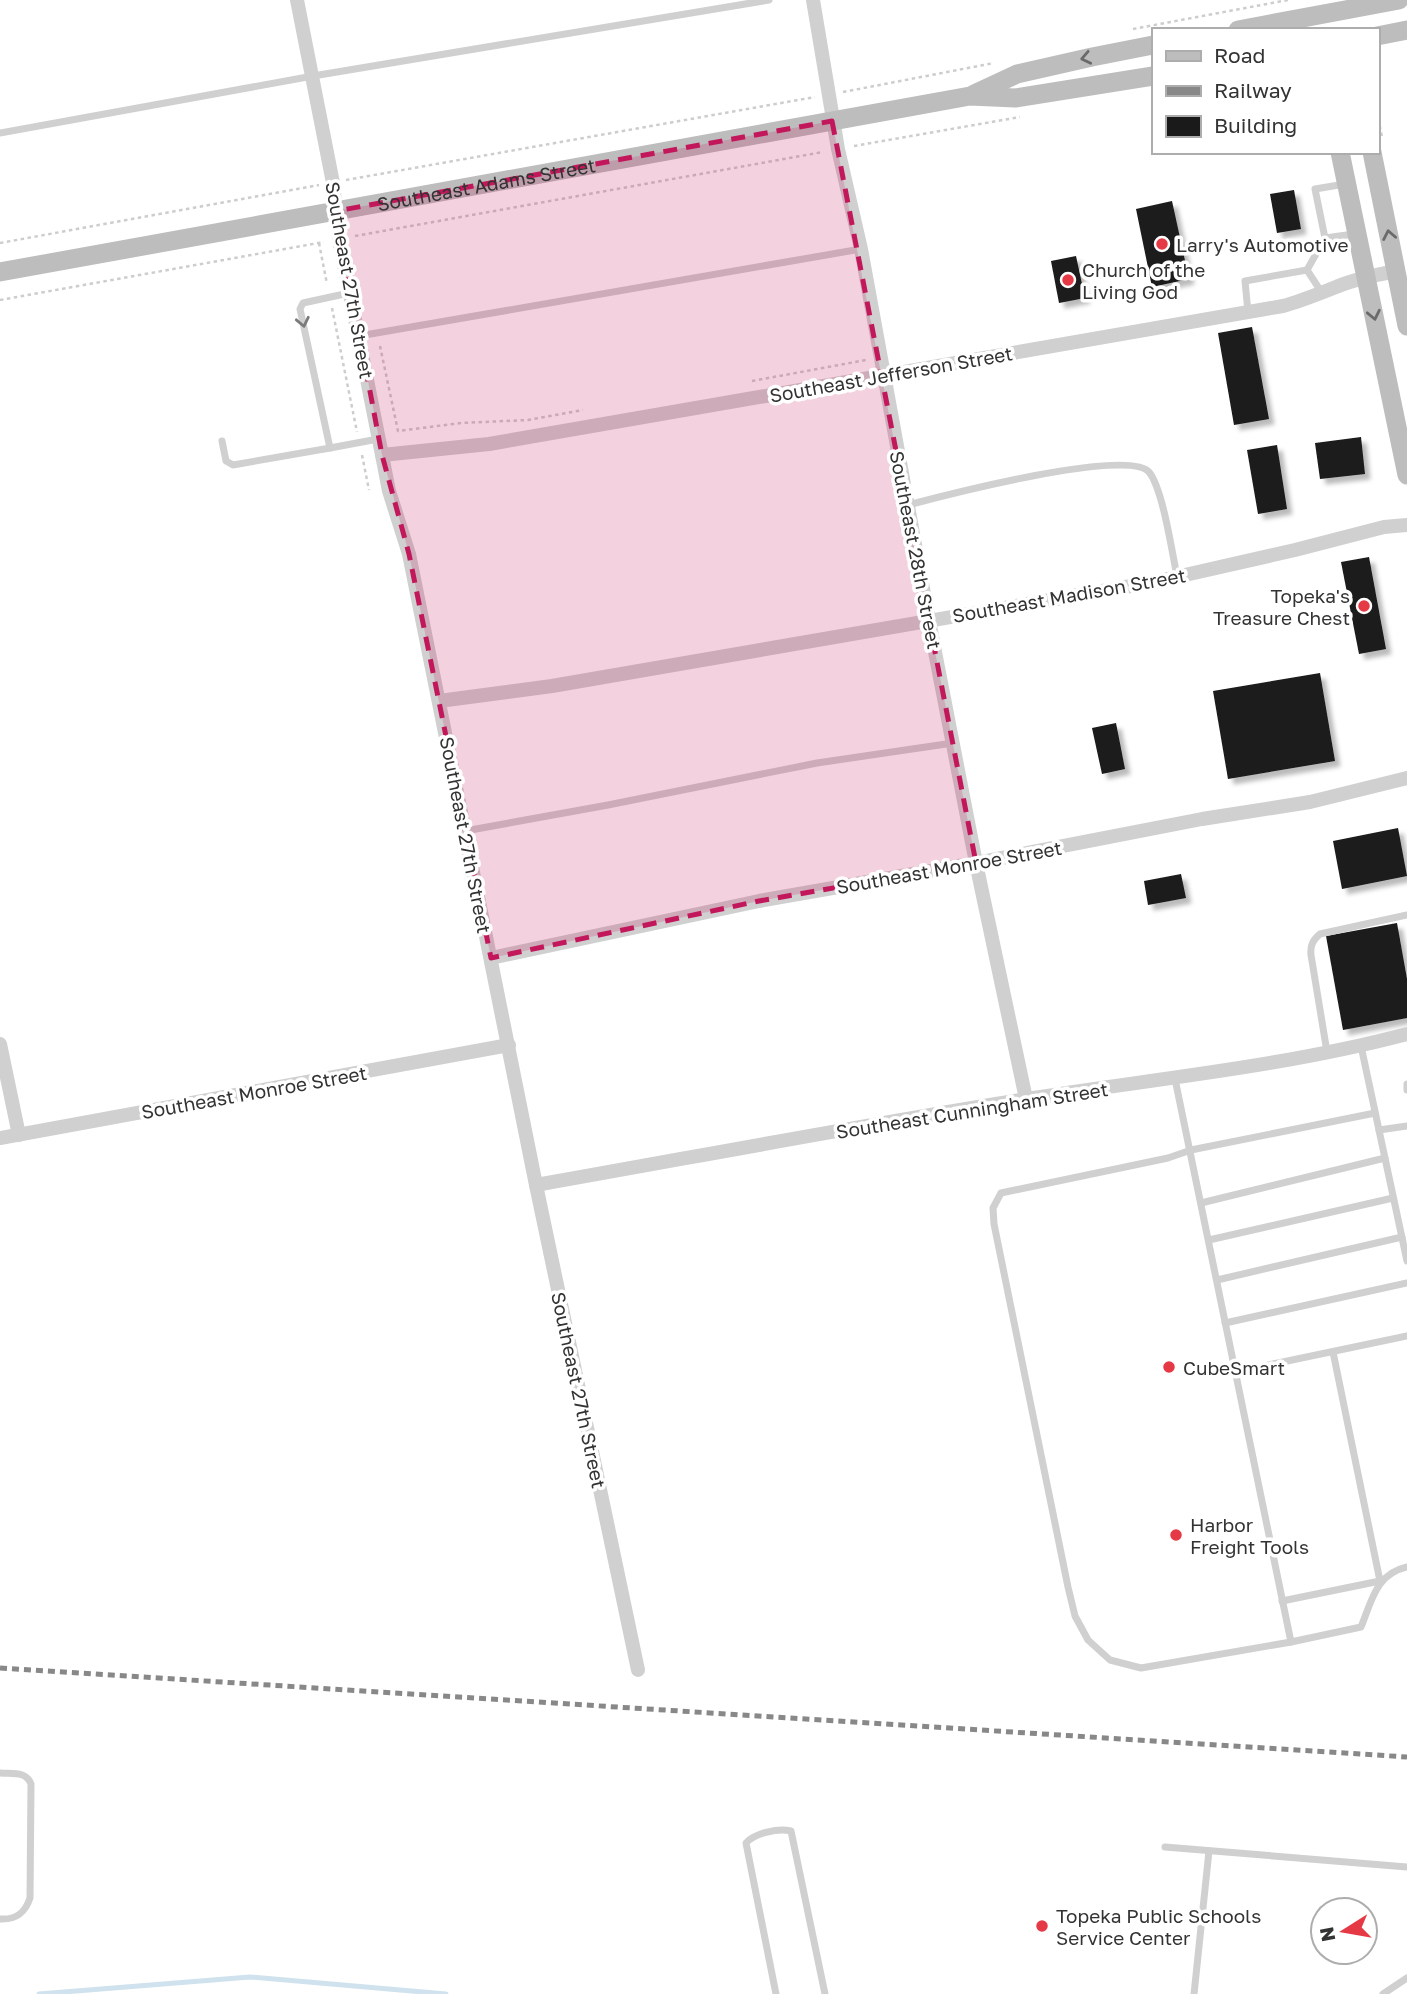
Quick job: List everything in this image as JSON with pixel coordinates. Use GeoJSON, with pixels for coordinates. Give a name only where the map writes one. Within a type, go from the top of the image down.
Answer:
{"type":"FeatureCollection","features":[{"type":"Feature","properties":{"kind":"main road"},"geometry":{"type":"LineString","coordinates":[[1248,28],[1312,15],[1342,5],[1399,0]]}},
{"type":"Feature","properties":{"kind":"main road"},"geometry":{"type":"LineString","coordinates":[[1342,5],[1347,28]]}},
{"type":"Feature","properties":{"kind":"main road"},"geometry":{"type":"LineString","coordinates":[[1379,36],[1407,30]]}},
{"type":"Feature","properties":{"kind":"main road","name":"Southeast Adams Street"},"geometry":{"type":"LineString","coordinates":[[970,96],[1017,74],[1152,45]]}},
{"type":"Feature","properties":{"kind":"main road","name":"Southeast Adams Street"},"geometry":{"type":"LineString","coordinates":[[0,272],[970,96],[1015,98],[1152,76]]}},
{"type":"Feature","properties":{"kind":"main road"},"geometry":{"type":"LineString","coordinates":[[1340,154],[1407,475]]}},
{"type":"Feature","properties":{"kind":"main road"},"geometry":{"type":"LineString","coordinates":[[1372,154],[1401,269],[1407,326]]}},
{"type":"Feature","properties":{"kind":"street","name":"Southeast 27th Street"},"geometry":{"type":"LineString","coordinates":[[297,0],[333,183],[339,239],[378,439],[389,491],[409,554],[536,1185],[638,1670]]}},
{"type":"Feature","properties":{"kind":"street","name":"Southeast 28th Street"},"geometry":{"type":"LineString","coordinates":[[813,0],[832,121],[861,249],[929,621],[1026,1099]]}},
{"type":"Feature","properties":{"kind":"street","name":"Southeast Jefferson Street"},"geometry":{"type":"LineString","coordinates":[[382,455],[489,444],[1283,306],[1366,277],[1401,269]]}},
{"type":"Feature","properties":{"kind":"street","name":"Southeast Madison Street"},"geometry":{"type":"LineString","coordinates":[[439,701],[552,687],[1177,576],[1384,527],[1407,525]]}},
{"type":"Feature","properties":{"kind":"street","name":"Southeast Monroe Street"},"geometry":{"type":"LineString","coordinates":[[491,958],[759,901],[976,863],[1202,819],[1310,802],[1407,778]]}},
{"type":"Feature","properties":{"kind":"street","name":"Southeast Cunningham Street"},"geometry":{"type":"LineString","coordinates":[[536,1185],[1026,1099],[1175,1079],[1327,1052],[1407,1034]]}},
{"type":"Feature","properties":{"kind":"street"},"geometry":{"type":"LineString","coordinates":[[0,1044],[19,1135]]}},
{"type":"Feature","properties":{"kind":"street","name":"Southeast Monroe Street"},"geometry":{"type":"LineString","coordinates":[[0,1138],[509,1045]]}},
{"type":"Feature","properties":{"kind":"lane"},"geometry":{"type":"LineString","coordinates":[[0,133],[313,76],[769,0]]}},
{"type":"Feature","properties":{"kind":"lane"},"geometry":{"type":"LineString","coordinates":[[1307,270],[1325,238],[1315,190],[1347,184]]}},
{"type":"Feature","properties":{"kind":"lane"},"geometry":{"type":"LineString","coordinates":[[1325,238],[1356,233]]}},
{"type":"Feature","properties":{"kind":"lane"},"geometry":{"type":"LineString","coordinates":[[359,337],[861,249]]}},
{"type":"Feature","properties":{"kind":"lane"},"geometry":{"type":"LineString","coordinates":[[1307,270],[1322,293]]}},
{"type":"Feature","properties":{"kind":"lane"},"geometry":{"type":"LineString","coordinates":[[1248,312],[1245,281],[1307,270]]}},
{"type":"Feature","properties":{"kind":"lane"},"geometry":{"type":"LineString","coordinates":[[330,447],[300,309],[303,303],[350,293]]}},
{"type":"Feature","properties":{"kind":"lane"},"geometry":{"type":"LineString","coordinates":[[222,440],[226,461],[233,465],[378,439]]}},
{"type":"Feature","properties":{"kind":"lane"},"geometry":{"type":"LineString","coordinates":[[907,505],[1059,471],[1108,465],[1143,467],[1149,471],[1160,496],[1177,576]]}},
{"type":"Feature","properties":{"kind":"lane"},"geometry":{"type":"LineString","coordinates":[[465,831],[817,764],[953,743]]}},
{"type":"Feature","properties":{"kind":"lane"},"geometry":{"type":"LineString","coordinates":[[1327,1052],[1310,947],[1314,939],[1320,934],[1407,915]]}},
{"type":"Feature","properties":{"kind":"lane"},"geometry":{"type":"LineString","coordinates":[[1361,1045],[1407,1261]]}},
{"type":"Feature","properties":{"kind":"lane"},"geometry":{"type":"LineString","coordinates":[[1175,1079],[1291,1642]]}},
{"type":"Feature","properties":{"kind":"lane"},"geometry":{"type":"LineString","coordinates":[[1407,1084],[1407,1090]]}},
{"type":"Feature","properties":{"kind":"lane"},"geometry":{"type":"LineString","coordinates":[[1375,1113],[1191,1150],[1168,1158],[1001,1193],[993,1208],[994,1224],[1075,1616],[1088,1640],[1110,1660],[1141,1668],[1361,1627],[1380,1581],[1393,1570],[1407,1567]]}},
{"type":"Feature","properties":{"kind":"lane"},"geometry":{"type":"LineString","coordinates":[[1379,1130],[1407,1126]]}},
{"type":"Feature","properties":{"kind":"lane"},"geometry":{"type":"LineString","coordinates":[[1201,1203],[1385,1158]]}},
{"type":"Feature","properties":{"kind":"lane"},"geometry":{"type":"LineString","coordinates":[[1209,1240],[1393,1198]]}},
{"type":"Feature","properties":{"kind":"lane"},"geometry":{"type":"LineString","coordinates":[[1217,1280],[1402,1237]]}},
{"type":"Feature","properties":{"kind":"lane"},"geometry":{"type":"LineString","coordinates":[[1225,1323],[1407,1283]]}},
{"type":"Feature","properties":{"kind":"lane"},"geometry":{"type":"LineString","coordinates":[[1235,1372],[1407,1336]]}},
{"type":"Feature","properties":{"kind":"lane"},"geometry":{"type":"LineString","coordinates":[[1333,1352],[1380,1581]]}},
{"type":"Feature","properties":{"kind":"lane"},"geometry":{"type":"LineString","coordinates":[[1282,1601],[1380,1581]]}},
{"type":"Feature","properties":{"kind":"lane"},"geometry":{"type":"LineString","coordinates":[[0,1773],[22,1774],[31,1784],[30,1898],[26,1909],[19,1916],[0,1919]]}},
{"type":"Feature","properties":{"kind":"lane"},"geometry":{"type":"LineString","coordinates":[[776,1994],[746,1843],[752,1836],[785,1829],[791,1831],[825,1994]]}},
{"type":"Feature","properties":{"kind":"lane"},"geometry":{"type":"LineString","coordinates":[[1165,1847],[1407,1867]]}},
{"type":"Feature","properties":{"kind":"lane"},"geometry":{"type":"LineString","coordinates":[[1194,1994],[1209,1851]]}},
{"type":"Feature","properties":{"kind":"lane"},"geometry":{"type":"LineString","coordinates":[[1383,1994],[1407,1978]]}},
{"type":"Feature","properties":{"kind":"path"},"geometry":{"type":"LineString","coordinates":[[1129,30],[1288,0]]}},
{"type":"Feature","properties":{"kind":"path"},"geometry":{"type":"LineString","coordinates":[[0,243],[997,63]]}},
{"type":"Feature","properties":{"kind":"path"},"geometry":{"type":"LineString","coordinates":[[0,300],[1029,116]]}},
{"type":"Feature","properties":{"kind":"path"},"geometry":{"type":"LineString","coordinates":[[319,243],[369,490]]}},
{"type":"Feature","properties":{"kind":"path"},"geometry":{"type":"LineString","coordinates":[[379,339],[398,431],[583,411]]}},
{"type":"Feature","properties":{"kind":"path"},"geometry":{"type":"LineString","coordinates":[[743,383],[873,359]]}},
{"type":"Feature","properties":{"kind":"highlighted area"},"geometry":{"type":"Polygon","coordinates":[[[832,121],[976,863],[759,901],[491,958],[409,554],[382,455],[336,211],[832,121]]]}},
{"type":"Feature","properties":{"kind":"building","name":"Larry's Automotive"},"geometry":{"type":"Polygon","coordinates":[[[1294,190],[1301,229],[1277,233],[1270,194],[1294,190]]]}},
{"type":"Feature","properties":{"kind":"building","name":"Larry's Automotive"},"geometry":{"type":"Polygon","coordinates":[[[1172,201],[1189,279],[1152,287],[1136,209],[1172,201]]]}},
{"type":"Feature","properties":{"kind":"building","name":"Church of the Living God"},"geometry":{"type":"Polygon","coordinates":[[[1076,256],[1085,298],[1059,303],[1051,261],[1076,256]]]}},
{"type":"Feature","properties":{"kind":"building"},"geometry":{"type":"Polygon","coordinates":[[[1252,327],[1269,419],[1234,425],[1218,333],[1252,327]]]}},
{"type":"Feature","properties":{"kind":"building"},"geometry":{"type":"Polygon","coordinates":[[[1361,437],[1365,474],[1320,479],[1315,443],[1361,437]]]}},
{"type":"Feature","properties":{"kind":"building"},"geometry":{"type":"Polygon","coordinates":[[[1277,445],[1287,509],[1258,514],[1247,450],[1277,445]]]}},
{"type":"Feature","properties":{"kind":"building","name":"Topeka's Treasure Chest"},"geometry":{"type":"Polygon","coordinates":[[[1369,557],[1386,649],[1359,654],[1341,562],[1369,557]]]}},
{"type":"Feature","properties":{"kind":"building"},"geometry":{"type":"Polygon","coordinates":[[[1320,673],[1335,761],[1228,779],[1213,691],[1320,673]]]}},
{"type":"Feature","properties":{"kind":"building"},"geometry":{"type":"Polygon","coordinates":[[[1116,723],[1125,769],[1102,774],[1092,728],[1116,723]]]}},
{"type":"Feature","properties":{"kind":"building"},"geometry":{"type":"Polygon","coordinates":[[[1398,828],[1407,876],[1342,889],[1333,841],[1398,828]]]}},
{"type":"Feature","properties":{"kind":"building"},"geometry":{"type":"Polygon","coordinates":[[[1181,874],[1186,898],[1148,905],[1144,881],[1181,874]]]}},
{"type":"Feature","properties":{"kind":"building"},"geometry":{"type":"Polygon","coordinates":[[[1397,923],[1407,979],[1407,1018],[1343,1030],[1326,936],[1397,923]]]}},
{"type":"Feature","properties":{"kind":"waterway"},"geometry":{"type":"LineString","coordinates":[[39,1994],[250,1977],[446,1994]]}},
{"type":"Feature","properties":{"kind":"railway"},"geometry":{"type":"LineString","coordinates":[[0,1668],[1407,1757]]}},
{"type":"Feature","properties":{"kind":"place","name":"Larry's Automotive"},"geometry":{"type":"Point","coordinates":[1162,244]}},
{"type":"Feature","properties":{"kind":"place","name":"Church of the Living God"},"geometry":{"type":"Point","coordinates":[1068,280]}},
{"type":"Feature","properties":{"kind":"place","name":"Topeka's Treasure Chest"},"geometry":{"type":"Point","coordinates":[1364,606]}},
{"type":"Feature","properties":{"kind":"place","name":"CubeSmart"},"geometry":{"type":"Point","coordinates":[1169,1367]}},
{"type":"Feature","properties":{"kind":"place","name":"Harbor Freight Tools"},"geometry":{"type":"Point","coordinates":[1176,1535]}},
{"type":"Feature","properties":{"kind":"place","name":"Topeka Public Schools Service Center"},"geometry":{"type":"Point","coordinates":[1042,1926]}}]}
